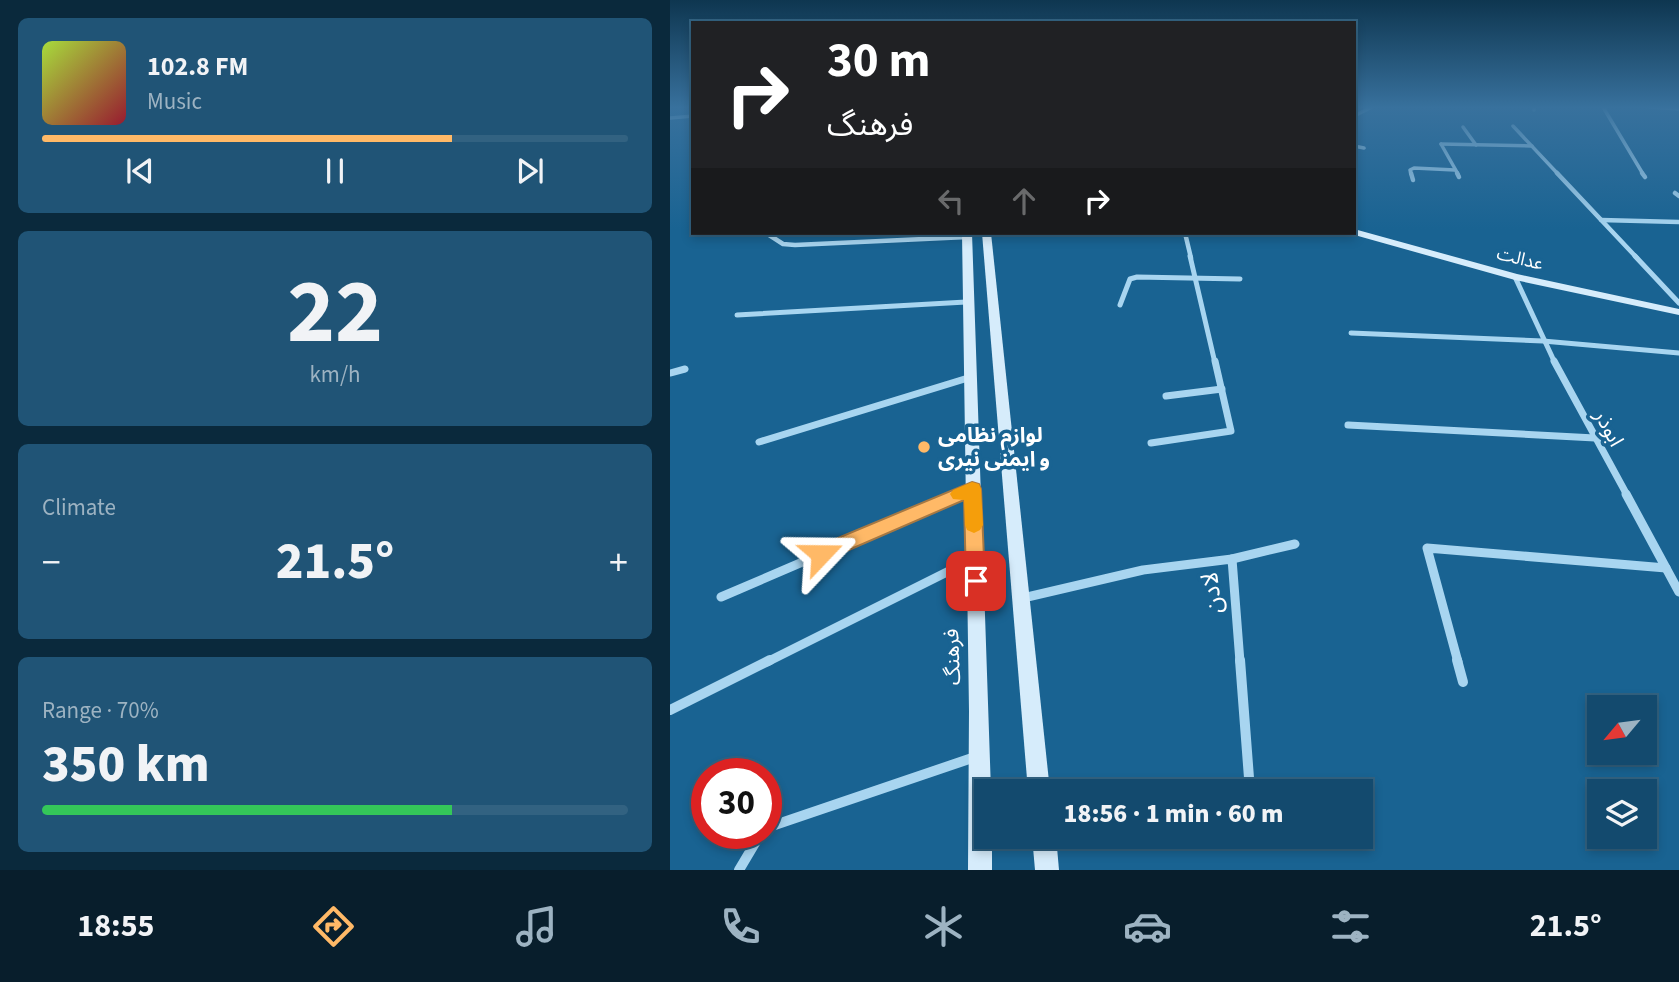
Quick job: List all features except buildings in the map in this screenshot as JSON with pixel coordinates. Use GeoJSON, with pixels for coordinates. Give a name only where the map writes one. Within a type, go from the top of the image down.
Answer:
{"type":"FeatureCollection","features":[{"type":"Feature","properties":{"kind":"street"},"geometry":{"type":"LineString","coordinates":[[1443,148],[1459,177]]}},
{"type":"Feature","properties":{"kind":"street"},"geometry":{"type":"LineString","coordinates":[[1533,148],[1679,303]]}},
{"type":"Feature","properties":{"kind":"street"},"geometry":{"type":"LineString","coordinates":[[1627,148],[1645,177]]}},
{"type":"Feature","properties":{"kind":"street"},"geometry":{"type":"LineString","coordinates":[[1413,180],[1410,170],[1414,168],[1455,170]]}},
{"type":"Feature","properties":{"kind":"street"},"geometry":{"type":"LineString","coordinates":[[1601,220],[1679,222]]}},
{"type":"Feature","properties":{"kind":"street","name":"عدالت"},"geometry":{"type":"LineString","coordinates":[[1356,233],[1515,277],[1679,312]]}},
{"type":"Feature","properties":{"kind":"street"},"geometry":{"type":"LineString","coordinates":[[769,235],[783,244],[795,245],[967,235]]}},
{"type":"Feature","properties":{"kind":"street","name":"فرهنگ"},"geometry":{"type":"LineString","coordinates":[[967,235],[968,378],[981,755],[980,870]]}},
{"type":"Feature","properties":{"kind":"street"},"geometry":{"type":"LineString","coordinates":[[986,235],[1038,779]]}},
{"type":"Feature","properties":{"kind":"street"},"geometry":{"type":"LineString","coordinates":[[1151,443],[1231,430],[1185,235]]}},
{"type":"Feature","properties":{"kind":"street","name":"ابوذر"},"geometry":{"type":"LineString","coordinates":[[1515,277],[1543,341],[1679,592]]}},
{"type":"Feature","properties":{"kind":"street"},"geometry":{"type":"LineString","coordinates":[[1120,304],[1130,279],[1240,279]]}},
{"type":"Feature","properties":{"kind":"street"},"geometry":{"type":"LineString","coordinates":[[737,316],[966,302]]}},
{"type":"Feature","properties":{"kind":"street"},"geometry":{"type":"LineString","coordinates":[[1351,333],[1543,341],[1679,353]]}},
{"type":"Feature","properties":{"kind":"street"},"geometry":{"type":"LineString","coordinates":[[670,373],[685,369]]}},
{"type":"Feature","properties":{"kind":"street"},"geometry":{"type":"LineString","coordinates":[[759,442],[968,378]]}},
{"type":"Feature","properties":{"kind":"street"},"geometry":{"type":"LineString","coordinates":[[1166,396],[1222,389]]}},
{"type":"Feature","properties":{"kind":"street"},"geometry":{"type":"LineString","coordinates":[[1348,425],[1595,438]]}},
{"type":"Feature","properties":{"kind":"street"},"geometry":{"type":"LineString","coordinates":[[721,597],[972,489]]}},
{"type":"Feature","properties":{"kind":"street"},"geometry":{"type":"LineString","coordinates":[[1232,559],[1295,544]]}},
{"type":"Feature","properties":{"kind":"street"},"geometry":{"type":"LineString","coordinates":[[1463,682],[1427,548],[1666,568]]}},
{"type":"Feature","properties":{"kind":"street"},"geometry":{"type":"LineString","coordinates":[[670,710],[975,557]]}},
{"type":"Feature","properties":{"kind":"street","name":"لادن"},"geometry":{"type":"LineString","coordinates":[[1022,598],[1143,570],[1232,559],[1249,779]]}},
{"type":"Feature","properties":{"kind":"street"},"geometry":{"type":"LineString","coordinates":[[782,823],[981,755]]}},
{"type":"Feature","properties":{"kind":"street"},"geometry":{"type":"LineString","coordinates":[[739,870],[751,849]]}},
{"type":"Feature","properties":{"kind":"street"},"geometry":{"type":"LineString","coordinates":[[1045,849],[1047,870]]}},
{"type":"Feature","properties":{"kind":"slow traffic"},"geometry":{"type":"LineString","coordinates":[[959,494],[972,489],[974,525]]}},
{"type":"Feature","properties":{"kind":"place","name":"لوازم نظامی و ایمنی نیری"},"geometry":{"type":"Point","coordinates":[924,447]}},
{"type":"Feature","properties":{"kind":"route"},"geometry":{"type":"LineString","coordinates":[[821,554],[972,489],[976,581]]}}]}
